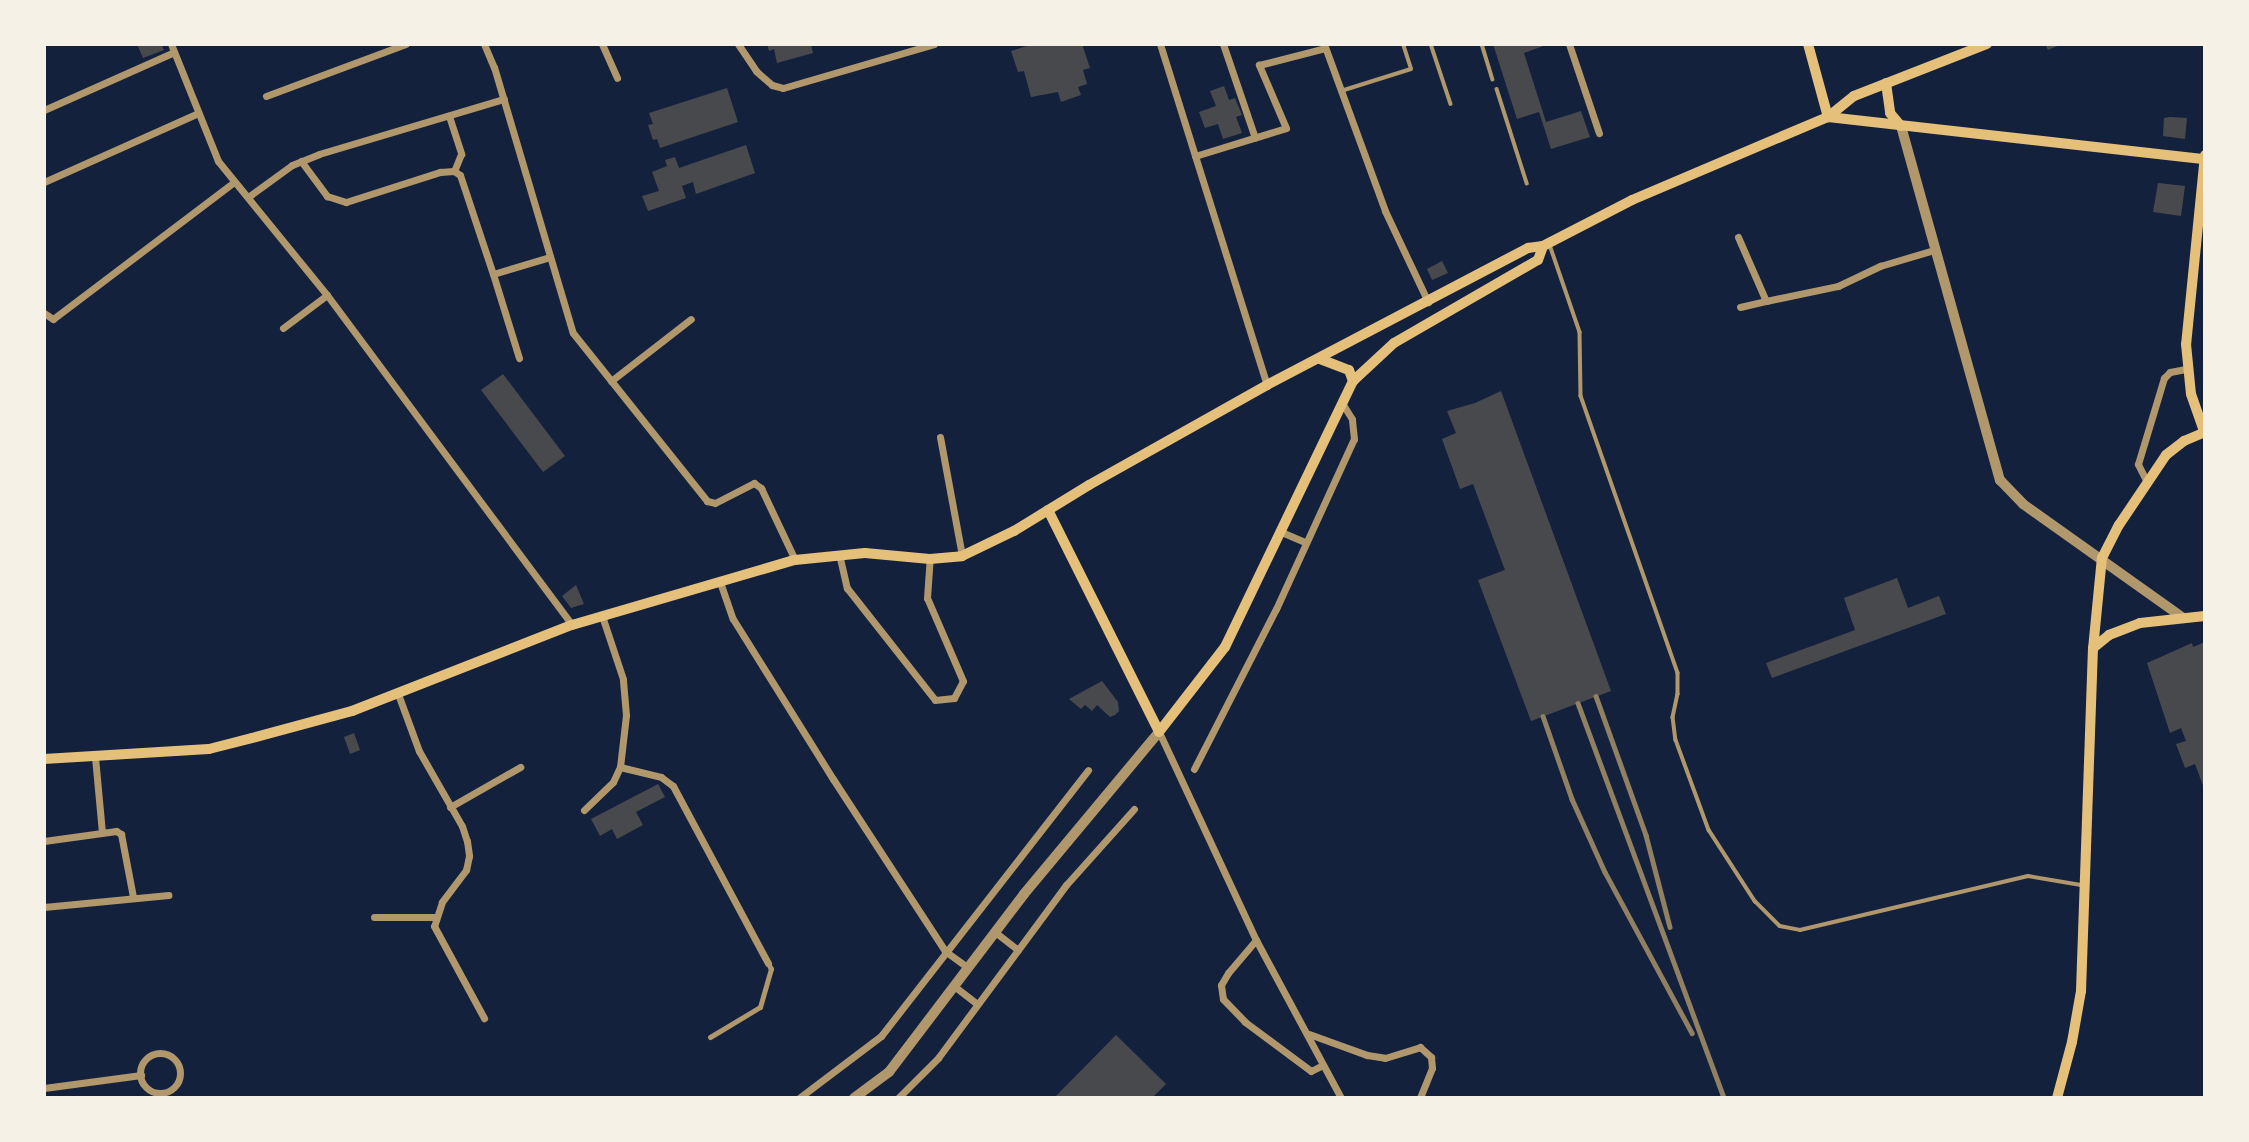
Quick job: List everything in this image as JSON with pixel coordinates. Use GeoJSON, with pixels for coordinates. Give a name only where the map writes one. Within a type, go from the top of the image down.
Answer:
{"type":"FeatureCollection","features":[{"type":"Feature","properties":{"kind":"main road"},"geometry":{"type":"LineString","coordinates":[[1808,44],[1828,117]]}},
{"type":"Feature","properties":{"kind":"main road"},"geometry":{"type":"LineString","coordinates":[[44,759],[209,749],[352,710],[572,625],[795,560],[865,553],[930,559],[962,556],[1014,531],[1267,385],[1528,247],[1546,245],[1654,191],[1828,117],[1844,102],[1987,44]]}},
{"type":"Feature","properties":{"kind":"main road"},"geometry":{"type":"LineString","coordinates":[[1886,83],[1890,113],[1901,126]]}},
{"type":"Feature","properties":{"kind":"main road"},"geometry":{"type":"LineString","coordinates":[[1828,117],[2205,159]]}},
{"type":"Feature","properties":{"kind":"main road"},"geometry":{"type":"LineString","coordinates":[[2057,1098],[2072,1042],[2081,991],[2082,885],[2090,782],[2093,649],[2102,558],[2166,455],[2184,441],[2205,432],[2186,369],[2186,344],[2205,152]]}},
{"type":"Feature","properties":{"kind":"main road"},"geometry":{"type":"LineString","coordinates":[[1048,510],[1159,732],[1224,647],[1353,382],[1394,343],[1538,260],[1546,245]]}},
{"type":"Feature","properties":{"kind":"main road"},"geometry":{"type":"LineString","coordinates":[[1320,359],[1349,370],[1353,382]]}},
{"type":"Feature","properties":{"kind":"main road"},"geometry":{"type":"LineString","coordinates":[[2093,649],[2109,635],[2140,623],[2205,616]]}},
{"type":"Feature","properties":{"kind":"street"},"geometry":{"type":"LineString","coordinates":[[171,44],[218,161],[327,295],[572,625]]}},
{"type":"Feature","properties":{"kind":"street"},"geometry":{"type":"LineString","coordinates":[[266,96],[406,44]]}},
{"type":"Feature","properties":{"kind":"street"},"geometry":{"type":"LineString","coordinates":[[484,44],[504,99],[573,333],[707,500],[715,503],[754,483],[761,488],[795,560]]}},
{"type":"Feature","properties":{"kind":"street"},"geometry":{"type":"LineString","coordinates":[[601,44],[617,78]]}},
{"type":"Feature","properties":{"kind":"street"},"geometry":{"type":"LineString","coordinates":[[738,44],[756,71],[772,85],[783,88],[809,83],[913,46],[934,44]]}},
{"type":"Feature","properties":{"kind":"street"},"geometry":{"type":"LineString","coordinates":[[1160,44],[1267,385]]}},
{"type":"Feature","properties":{"kind":"street"},"geometry":{"type":"LineString","coordinates":[[1223,44],[1255,138]]}},
{"type":"Feature","properties":{"kind":"street"},"geometry":{"type":"LineString","coordinates":[[1569,44],[1599,133]]}},
{"type":"Feature","properties":{"kind":"street"},"geometry":{"type":"LineString","coordinates":[[1195,156],[1286,128],[1259,65],[1324,46],[1385,211],[1428,302]]}},
{"type":"Feature","properties":{"kind":"street"},"geometry":{"type":"LineString","coordinates":[[44,110],[174,52]]}},
{"type":"Feature","properties":{"kind":"street"},"geometry":{"type":"LineString","coordinates":[[248,197],[301,161],[504,99]]}},
{"type":"Feature","properties":{"kind":"street"},"geometry":{"type":"LineString","coordinates":[[44,182],[198,113]]}},
{"type":"Feature","properties":{"kind":"street"},"geometry":{"type":"LineString","coordinates":[[449,116],[461,154],[454,171]]}},
{"type":"Feature","properties":{"kind":"street"},"geometry":{"type":"LineString","coordinates":[[1901,126],[2000,480],[2023,504],[2182,617]]}},
{"type":"Feature","properties":{"kind":"street"},"geometry":{"type":"LineString","coordinates":[[301,161],[327,196],[346,202],[447,170],[460,175],[519,358]]}},
{"type":"Feature","properties":{"kind":"street"},"geometry":{"type":"LineString","coordinates":[[44,313],[53,319],[234,182]]}},
{"type":"Feature","properties":{"kind":"street"},"geometry":{"type":"LineString","coordinates":[[1738,237],[1766,301]]}},
{"type":"Feature","properties":{"kind":"street"},"geometry":{"type":"LineString","coordinates":[[1740,307],[1838,286],[1880,266],[1934,250]]}},
{"type":"Feature","properties":{"kind":"street"},"geometry":{"type":"LineString","coordinates":[[494,274],[550,257]]}},
{"type":"Feature","properties":{"kind":"street"},"geometry":{"type":"LineString","coordinates":[[283,328],[327,295]]}},
{"type":"Feature","properties":{"kind":"street"},"geometry":{"type":"LineString","coordinates":[[611,381],[691,319]]}},
{"type":"Feature","properties":{"kind":"street"},"geometry":{"type":"LineString","coordinates":[[2147,482],[2138,464],[2164,378],[2170,372],[2186,369]]}},
{"type":"Feature","properties":{"kind":"street"},"geometry":{"type":"LineString","coordinates":[[1194,769],[1276,608],[1354,439],[1352,419],[1342,403]]}},
{"type":"Feature","properties":{"kind":"street"},"geometry":{"type":"LineString","coordinates":[[940,437],[962,556]]}},
{"type":"Feature","properties":{"kind":"street"},"geometry":{"type":"LineString","coordinates":[[1279,531],[1305,542]]}},
{"type":"Feature","properties":{"kind":"street"},"geometry":{"type":"LineString","coordinates":[[839,554],[847,588],[935,699],[954,698],[963,681],[927,598],[930,559]]}},
{"type":"Feature","properties":{"kind":"street"},"geometry":{"type":"LineString","coordinates":[[720,582],[733,619],[945,951],[967,967]]}},
{"type":"Feature","properties":{"kind":"street"},"geometry":{"type":"LineString","coordinates":[[584,810],[613,782],[620,767],[626,715],[623,679],[601,616]]}},
{"type":"Feature","properties":{"kind":"street"},"geometry":{"type":"LineString","coordinates":[[398,694],[419,751],[467,841],[468,863],[462,878],[442,902],[435,916],[436,933],[484,1018]]}},
{"type":"Feature","properties":{"kind":"street"},"geometry":{"type":"LineString","coordinates":[[854,1098],[889,1072],[967,967],[1159,732],[1256,940],[1341,1098]]}},
{"type":"Feature","properties":{"kind":"street"},"geometry":{"type":"LineString","coordinates":[[95,757],[103,832]]}},
{"type":"Feature","properties":{"kind":"street"},"geometry":{"type":"LineString","coordinates":[[450,807],[520,767]]}},
{"type":"Feature","properties":{"kind":"street"},"geometry":{"type":"LineString","coordinates":[[620,767],[661,777],[673,786],[771,969],[760,1007],[710,1037]]}},
{"type":"Feature","properties":{"kind":"street"},"geometry":{"type":"LineString","coordinates":[[799,1098],[881,1036],[1088,770]]}},
{"type":"Feature","properties":{"kind":"street"},"geometry":{"type":"LineString","coordinates":[[898,1098],[938,1058],[1066,885],[1133,810]]}},
{"type":"Feature","properties":{"kind":"street"},"geometry":{"type":"LineString","coordinates":[[44,841],[116,831],[124,840],[133,897]]}},
{"type":"Feature","properties":{"kind":"street"},"geometry":{"type":"LineString","coordinates":[[44,907],[168,895]]}},
{"type":"Feature","properties":{"kind":"street"},"geometry":{"type":"LineString","coordinates":[[374,917],[435,916]]}},
{"type":"Feature","properties":{"kind":"street"},"geometry":{"type":"LineString","coordinates":[[995,932],[1018,950]]}},
{"type":"Feature","properties":{"kind":"street"},"geometry":{"type":"LineString","coordinates":[[1256,940],[1228,974],[1222,985],[1223,999],[1245,1022],[1294,1060],[1311,1071],[1323,1065]]}},
{"type":"Feature","properties":{"kind":"street"},"geometry":{"type":"LineString","coordinates":[[954,986],[977,1004]]}},
{"type":"Feature","properties":{"kind":"street"},"geometry":{"type":"LineString","coordinates":[[1308,1033],[1367,1055],[1385,1058],[1420,1047],[1431,1057],[1432,1068],[1420,1098]]}},
{"type":"Feature","properties":{"kind":"street"},"geometry":{"type":"LineString","coordinates":[[159,1053],[175,1060],[180,1074],[173,1088],[162,1093],[150,1090],[141,1075],[144,1063],[159,1053]]}},
{"type":"Feature","properties":{"kind":"street"},"geometry":{"type":"LineString","coordinates":[[44,1088],[141,1075]]}},
{"type":"Feature","properties":{"kind":"lane"},"geometry":{"type":"LineString","coordinates":[[1340,91],[1410,69],[1403,44]]}},
{"type":"Feature","properties":{"kind":"lane"},"geometry":{"type":"LineString","coordinates":[[1431,44],[1451,104]]}},
{"type":"Feature","properties":{"kind":"lane"},"geometry":{"type":"LineString","coordinates":[[1482,44],[1493,79]]}},
{"type":"Feature","properties":{"kind":"lane"},"geometry":{"type":"LineString","coordinates":[[1497,89],[1527,183]]}},
{"type":"Feature","properties":{"kind":"lane"},"geometry":{"type":"LineString","coordinates":[[1546,245],[1580,332],[1581,396],[1678,673],[1680,681],[1673,717],[1676,740],[1709,830],[1755,901],[1770,918],[1792,930],[1816,928],[2028,876],[2082,885]]}},
{"type":"Feature","properties":{"kind":"building"},"geometry":{"type":"Polygon","coordinates":[[[137,44],[161,44],[164,50],[143,58],[137,44]]]}},
{"type":"Feature","properties":{"kind":"building"},"geometry":{"type":"Polygon","coordinates":[[[767,44],[811,44],[813,53],[777,63],[774,49],[769,51],[767,44]]]}},
{"type":"Feature","properties":{"kind":"building"},"geometry":{"type":"Polygon","coordinates":[[[1033,44],[1082,44],[1090,68],[1083,70],[1087,84],[1078,87],[1081,95],[1061,102],[1058,92],[1031,97],[1024,71],[1018,72],[1011,51],[1033,44]]]}},
{"type":"Feature","properties":{"kind":"building"},"geometry":{"type":"Polygon","coordinates":[[[1493,44],[1549,44],[1524,53],[1546,122],[1581,111],[1590,137],[1551,149],[1539,112],[1517,119],[1493,44]]]}},
{"type":"Feature","properties":{"kind":"building"},"geometry":{"type":"Polygon","coordinates":[[[2045,44],[2062,44],[2048,50],[2045,44]]]}},
{"type":"Feature","properties":{"kind":"building"},"geometry":{"type":"Polygon","coordinates":[[[1224,86],[1229,100],[1235,98],[1242,115],[1236,117],[1242,133],[1223,139],[1218,124],[1205,128],[1199,112],[1216,106],[1210,91],[1224,86]]]}},
{"type":"Feature","properties":{"kind":"building"},"geometry":{"type":"Polygon","coordinates":[[[727,88],[738,122],[660,148],[657,139],[653,140],[648,125],[653,124],[649,113],[727,88]]]}},
{"type":"Feature","properties":{"kind":"building"},"geometry":{"type":"Polygon","coordinates":[[[2164,118],[2187,118],[2185,139],[2163,136],[2164,118]]]}},
{"type":"Feature","properties":{"kind":"building"},"geometry":{"type":"Polygon","coordinates":[[[746,145],[755,173],[696,194],[693,182],[682,186],[686,198],[648,211],[642,196],[659,191],[652,172],[667,166],[665,160],[675,157],[679,168],[746,145]]]}},
{"type":"Feature","properties":{"kind":"building"},"geometry":{"type":"Polygon","coordinates":[[[2158,183],[2185,186],[2181,216],[2153,212],[2158,183]]]}},
{"type":"Feature","properties":{"kind":"building"},"geometry":{"type":"Polygon","coordinates":[[[1442,261],[1448,273],[1432,280],[1427,269],[1442,261]]]}},
{"type":"Feature","properties":{"kind":"building"},"geometry":{"type":"Polygon","coordinates":[[[503,374],[565,456],[543,472],[481,390],[503,374]]]}},
{"type":"Feature","properties":{"kind":"building"},"geometry":{"type":"Polygon","coordinates":[[[1501,391],[1611,691],[1531,721],[1478,580],[1505,570],[1473,484],[1460,489],[1442,439],[1456,433],[1447,411],[1475,403],[1501,391]]]}},
{"type":"Feature","properties":{"kind":"building"},"geometry":{"type":"Polygon","coordinates":[[[1897,578],[1908,608],[1939,596],[1946,614],[1772,678],[1766,663],[1855,630],[1844,598],[1897,578]]]}},
{"type":"Feature","properties":{"kind":"building"},"geometry":{"type":"Polygon","coordinates":[[[576,585],[584,604],[571,608],[562,596],[576,585]]]}},
{"type":"Feature","properties":{"kind":"building"},"geometry":{"type":"Polygon","coordinates":[[[2205,642],[2205,791],[2195,764],[2185,768],[2176,744],[2186,741],[2181,728],[2170,733],[2147,663],[2192,643],[2193,647],[2205,642]]]}},
{"type":"Feature","properties":{"kind":"building"},"geometry":{"type":"Polygon","coordinates":[[[1102,681],[1118,702],[1119,711],[1115,715],[1110,717],[1097,705],[1092,711],[1085,705],[1081,709],[1069,699],[1102,681]]]}},
{"type":"Feature","properties":{"kind":"building"},"geometry":{"type":"Polygon","coordinates":[[[354,733],[360,750],[350,754],[344,737],[354,733]]]}},
{"type":"Feature","properties":{"kind":"building"},"geometry":{"type":"Polygon","coordinates":[[[658,784],[665,797],[636,812],[643,825],[617,839],[612,829],[600,836],[591,819],[658,784]]]}},
{"type":"Feature","properties":{"kind":"building"},"geometry":{"type":"Polygon","coordinates":[[[1116,1035],[1166,1084],[1152,1098],[1054,1098],[1116,1035]]]}},
{"type":"Feature","properties":{"kind":"railway"},"geometry":{"type":"LineString","coordinates":[[1596,696],[1646,835],[1670,927]]}},
{"type":"Feature","properties":{"kind":"railway"},"geometry":{"type":"LineString","coordinates":[[1578,703],[1724,1098]]}},
{"type":"Feature","properties":{"kind":"railway"},"geometry":{"type":"LineString","coordinates":[[1543,716],[1572,799],[1605,872],[1692,1033]]}}]}
